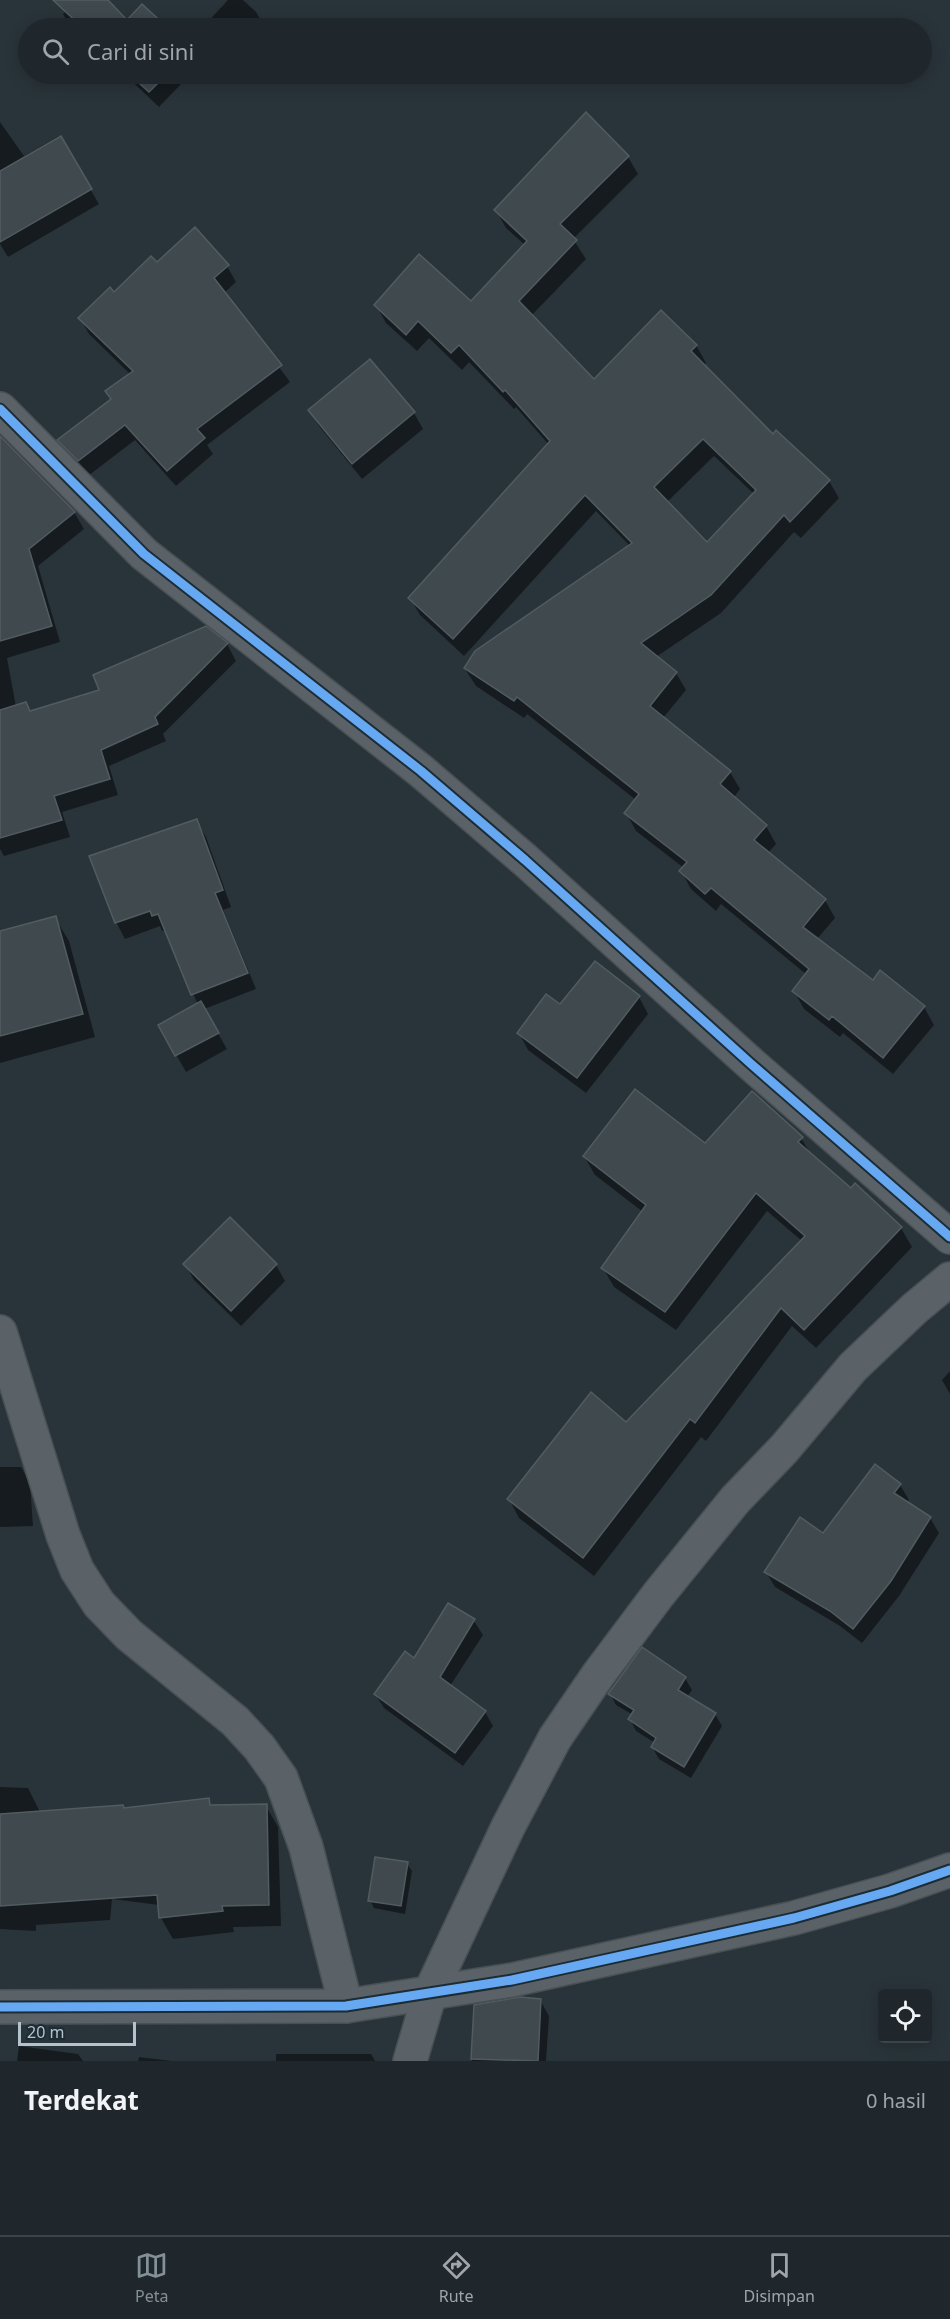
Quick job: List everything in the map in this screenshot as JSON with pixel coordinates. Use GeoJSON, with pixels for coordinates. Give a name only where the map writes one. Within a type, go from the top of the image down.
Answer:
{"type":"FeatureCollection","features":[{"type":"Feature","properties":{"kind":"street"},"geometry":{"type":"LineString","coordinates":[[0,409],[144,554],[438,786],[950,1237]]}},
{"type":"Feature","properties":{"kind":"street"},"geometry":{"type":"LineString","coordinates":[[410,2061],[430,1994],[508,1827],[550,1748],[598,1675],[658,1595],[735,1500],[784,1449],[853,1367],[914,1309],[950,1279]]}},
{"type":"Feature","properties":{"kind":"street"},"geometry":{"type":"LineString","coordinates":[[0,1332],[63,1535],[77,1570],[99,1604],[129,1635],[235,1721],[259,1747],[281,1778],[306,1847],[346,2006]]}},
{"type":"Feature","properties":{"kind":"street"},"geometry":{"type":"LineString","coordinates":[[0,2007],[346,2006],[430,1994],[512,1980],[794,1918],[890,1891],[950,1870]]}},
{"type":"Feature","properties":{"kind":"building"},"geometry":{"type":"Polygon","coordinates":[[[53,0],[108,0],[125,18],[72,18],[53,0]]]}},
{"type":"Feature","properties":{"kind":"building"},"geometry":{"type":"Polygon","coordinates":[[[142,4],[157,18],[129,18],[142,4]]]}},
{"type":"Feature","properties":{"kind":"building"},"geometry":{"type":"Polygon","coordinates":[[[140,84],[157,84],[149,92],[140,84]]]}},
{"type":"Feature","properties":{"kind":"building"},"geometry":{"type":"Polygon","coordinates":[[[586,112],[629,156],[560,224],[577,240],[519,301],[594,379],[661,310],[697,345],[691,351],[773,434],[776,430],[830,480],[790,522],[784,515],[711,595],[641,643],[677,672],[650,706],[731,771],[720,784],[767,825],[754,840],[826,899],[803,927],[873,980],[880,970],[925,1006],[883,1058],[832,1016],[829,1020],[792,991],[809,969],[711,888],[705,894],[679,871],[687,862],[624,813],[639,794],[517,697],[514,701],[464,668],[475,651],[632,543],[585,495],[453,639],[408,598],[550,441],[505,390],[503,392],[459,345],[451,353],[418,321],[406,335],[374,305],[419,254],[471,301],[527,241],[494,210],[586,112]],[[703,439],[654,487],[707,542],[756,490],[703,439]]]}},
{"type":"Feature","properties":{"kind":"building"},"geometry":{"type":"Polygon","coordinates":[[[61,136],[92,189],[0,242],[0,171],[61,136]]]}},
{"type":"Feature","properties":{"kind":"building"},"geometry":{"type":"Polygon","coordinates":[[[195,227],[229,265],[214,278],[282,365],[197,429],[205,438],[167,471],[125,425],[78,461],[57,440],[111,399],[105,391],[133,371],[78,318],[110,287],[114,292],[151,256],[157,262],[195,227]]]}},
{"type":"Feature","properties":{"kind":"building"},"geometry":{"type":"Polygon","coordinates":[[[370,359],[415,412],[352,464],[308,410],[370,359]]]}},
{"type":"Feature","properties":{"kind":"building"},"geometry":{"type":"Polygon","coordinates":[[[0,436],[75,512],[29,549],[52,626],[0,641],[0,436]]]}},
{"type":"Feature","properties":{"kind":"building"},"geometry":{"type":"Polygon","coordinates":[[[206,626],[228,643],[155,717],[158,724],[101,750],[110,779],[54,796],[62,820],[0,838],[0,710],[26,702],[30,711],[99,690],[93,675],[206,626]]]}},
{"type":"Feature","properties":{"kind":"building"},"geometry":{"type":"Polygon","coordinates":[[[197,819],[223,890],[215,893],[248,973],[191,995],[158,914],[152,916],[150,911],[115,923],[89,856],[197,819]]]}},
{"type":"Feature","properties":{"kind":"building"},"geometry":{"type":"Polygon","coordinates":[[[56,916],[83,1014],[0,1036],[0,931],[56,916]]]}},
{"type":"Feature","properties":{"kind":"building"},"geometry":{"type":"Polygon","coordinates":[[[595,961],[640,996],[577,1078],[517,1033],[546,994],[560,1004],[595,961]]]}},
{"type":"Feature","properties":{"kind":"building"},"geometry":{"type":"Polygon","coordinates":[[[201,1001],[219,1033],[175,1056],[158,1025],[201,1001]]]}},
{"type":"Feature","properties":{"kind":"building"},"geometry":{"type":"Polygon","coordinates":[[[635,1089],[705,1143],[752,1091],[803,1137],[798,1142],[851,1188],[855,1183],[902,1227],[804,1330],[781,1308],[695,1423],[690,1419],[583,1558],[507,1499],[591,1392],[626,1422],[805,1236],[756,1193],[665,1312],[601,1268],[646,1205],[583,1156],[635,1089]]]}},
{"type":"Feature","properties":{"kind":"building"},"geometry":{"type":"Polygon","coordinates":[[[230,1217],[277,1264],[231,1311],[183,1264],[230,1217]]]}},
{"type":"Feature","properties":{"kind":"building"},"geometry":{"type":"Polygon","coordinates":[[[875,1464],[901,1484],[894,1493],[931,1517],[891,1581],[853,1629],[830,1611],[764,1572],[800,1517],[823,1533],[875,1464]]]}},
{"type":"Feature","properties":{"kind":"building"},"geometry":{"type":"Polygon","coordinates":[[[448,1603],[475,1619],[440,1677],[486,1711],[455,1753],[374,1694],[405,1651],[414,1658],[448,1603]]]}},
{"type":"Feature","properties":{"kind":"building"},"geometry":{"type":"Polygon","coordinates":[[[642,1647],[686,1677],[678,1690],[716,1713],[684,1767],[651,1747],[656,1738],[628,1719],[634,1710],[608,1694],[642,1647]]]}},
{"type":"Feature","properties":{"kind":"building"},"geometry":{"type":"Polygon","coordinates":[[[209,1798],[210,1805],[267,1804],[269,1905],[222,1906],[223,1911],[159,1918],[157,1895],[0,1906],[0,1814],[123,1805],[124,1808],[209,1798]]]}},
{"type":"Feature","properties":{"kind":"building"},"geometry":{"type":"Polygon","coordinates":[[[375,1857],[408,1862],[401,1906],[368,1901],[375,1857]]]}},
{"type":"Feature","properties":{"kind":"building"},"geometry":{"type":"Polygon","coordinates":[[[520,1997],[541,1999],[538,2061],[471,2059],[474,2005],[520,1997]]]}},
{"type":"Feature","properties":{"kind":"cycle path"},"geometry":{"type":"LineString","coordinates":[[0,409],[144,554],[421,771],[525,860],[750,1063],[950,1237]]}},
{"type":"Feature","properties":{"kind":"cycle path"},"geometry":{"type":"LineString","coordinates":[[0,2007],[346,2006],[512,1980],[794,1918],[890,1891],[950,1870]]}}]}
